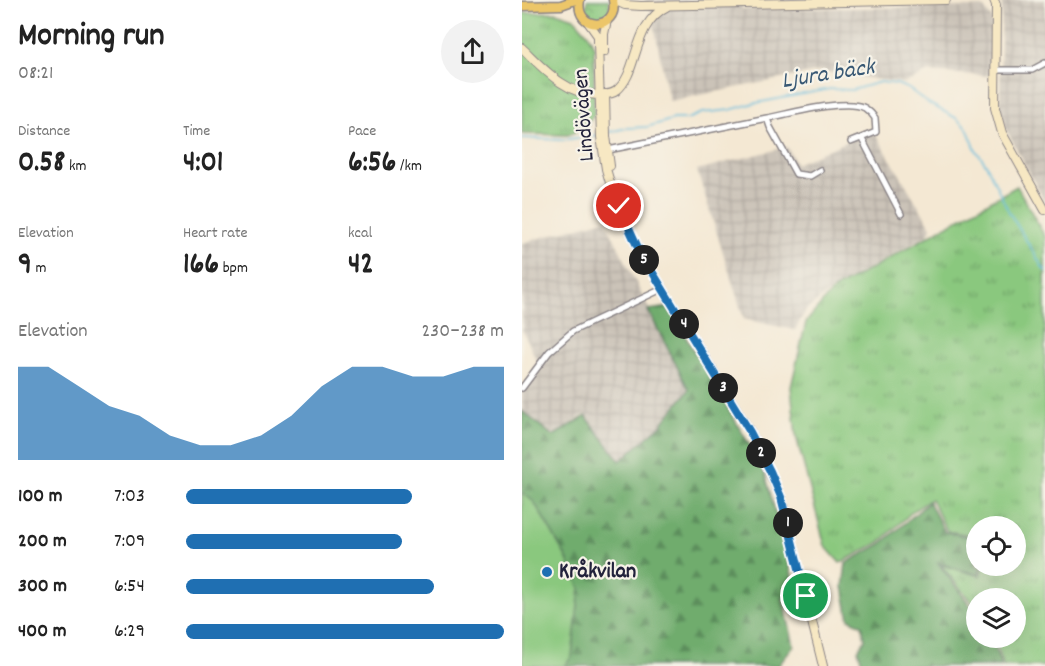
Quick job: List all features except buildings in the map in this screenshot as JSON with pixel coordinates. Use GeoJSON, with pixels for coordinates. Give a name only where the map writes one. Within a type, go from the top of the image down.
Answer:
{"type":"FeatureCollection","features":[{"type":"Feature","properties":{"kind":"main road"},"geometry":{"type":"LineString","coordinates":[[522,6],[553,6],[575,0]]}},
{"type":"Feature","properties":{"kind":"main road"},"geometry":{"type":"LineString","coordinates":[[580,0],[580,12],[586,20]]}},
{"type":"Feature","properties":{"kind":"main road"},"geometry":{"type":"LineString","coordinates":[[610,18],[614,8],[613,0],[625,5],[641,6],[946,0]]}},
{"type":"Feature","properties":{"kind":"main road"},"geometry":{"type":"LineString","coordinates":[[986,0],[995,14]]}},
{"type":"Feature","properties":{"kind":"main road"},"geometry":{"type":"LineString","coordinates":[[994,0],[996,5],[995,108],[1002,133],[1045,210]]}},
{"type":"Feature","properties":{"kind":"main road"},"geometry":{"type":"LineString","coordinates":[[553,6],[570,9],[586,20],[598,24],[619,11],[641,6]]}},
{"type":"Feature","properties":{"kind":"main road"},"geometry":{"type":"LineString","coordinates":[[522,48],[566,86],[584,94],[614,93],[625,80],[646,27],[655,15],[670,6]]}},
{"type":"Feature","properties":{"kind":"main road","name":"Lindövägen"},"geometry":{"type":"LineString","coordinates":[[602,94],[604,34],[610,18]]}},
{"type":"Feature","properties":{"kind":"main road","name":"Lindövägen"},"geometry":{"type":"LineString","coordinates":[[586,20],[598,36],[603,134],[611,188],[639,250],[750,432],[774,479],[789,524],[824,666]]}},
{"type":"Feature","properties":{"kind":"main road","name":"Lindövägen"},"geometry":{"type":"LineString","coordinates":[[603,134],[619,206]]}},
{"type":"Feature","properties":{"kind":"street"},"geometry":{"type":"LineString","coordinates":[[995,70],[1032,70],[1045,63]]}},
{"type":"Feature","properties":{"kind":"street"},"geometry":{"type":"LineString","coordinates":[[608,150],[834,105],[854,105],[865,108],[876,118],[876,132],[851,142]]}},
{"type":"Feature","properties":{"kind":"street"},"geometry":{"type":"LineString","coordinates":[[767,118],[770,128],[796,174],[810,176],[820,170]]}},
{"type":"Feature","properties":{"kind":"street"},"geometry":{"type":"LineString","coordinates":[[862,139],[901,214]]}},
{"type":"Feature","properties":{"kind":"street"},"geometry":{"type":"LineString","coordinates":[[522,388],[549,352],[573,331],[662,289]]}},
{"type":"Feature","properties":{"kind":"shaded area"},"geometry":{"type":"Polygon","coordinates":[[[644,0],[741,0],[742,9],[983,7],[992,19],[991,76],[928,72],[905,83],[820,71],[669,101],[652,14],[644,0]]]}},
{"type":"Feature","properties":{"kind":"shaded area"},"geometry":{"type":"Polygon","coordinates":[[[1002,0],[1045,0],[1045,202],[1006,129],[1000,105],[1002,0]]]}},
{"type":"Feature","properties":{"kind":"shaded area"},"geometry":{"type":"Polygon","coordinates":[[[873,130],[931,227],[929,234],[833,289],[806,310],[795,330],[744,319],[697,170],[787,147],[796,164],[873,130]]]}},
{"type":"Feature","properties":{"kind":"shaded area"},"geometry":{"type":"Polygon","coordinates":[[[605,220],[689,390],[660,426],[620,461],[585,414],[553,436],[522,411],[522,392],[541,370],[522,329],[522,243],[605,220]]]}},
{"type":"Feature","properties":{"kind":"green space"},"geometry":{"type":"Polygon","coordinates":[[[587,0],[609,0],[610,11],[605,17],[593,18],[586,8],[587,0]]]}},
{"type":"Feature","properties":{"kind":"green space"},"geometry":{"type":"Polygon","coordinates":[[[556,12],[574,18],[588,34],[594,47],[594,115],[585,127],[568,135],[522,134],[522,13],[556,12]]]}},
{"type":"Feature","properties":{"kind":"green space"},"geometry":{"type":"Polygon","coordinates":[[[1017,186],[1045,237],[1045,666],[1003,666],[998,648],[1026,648],[1026,588],[966,588],[966,596],[941,565],[966,572],[966,576],[1026,576],[1026,516],[966,516],[966,534],[947,531],[931,499],[912,512],[880,542],[840,563],[825,546],[796,436],[791,387],[806,322],[833,290],[1017,186]]]}},
{"type":"Feature","properties":{"kind":"green space"},"geometry":{"type":"Polygon","coordinates":[[[668,307],[764,469],[796,590],[783,598],[794,646],[778,666],[565,666],[572,656],[580,588],[565,555],[534,502],[522,493],[522,411],[553,436],[586,416],[620,461],[660,426],[689,390],[648,310],[668,307]]]}},
{"type":"Feature","properties":{"kind":"green space","name":"Kråkvilan"},"geometry":{"type":"Polygon","coordinates":[[[522,493],[534,502],[565,555],[580,588],[572,656],[565,666],[522,666],[522,493]]]}},
{"type":"Feature","properties":{"kind":"green space"},"geometry":{"type":"Polygon","coordinates":[[[929,502],[945,532],[966,536],[966,571],[938,563],[966,600],[966,648],[995,648],[1001,666],[863,666],[858,650],[865,639],[862,625],[849,619],[843,587],[846,563],[881,544],[929,502]]]}},
{"type":"Feature","properties":{"kind":"waterway","name":"Ljura bäck"},"geometry":{"type":"LineString","coordinates":[[609,132],[647,127],[674,119],[687,119],[702,113],[730,110],[830,89],[852,90],[880,82],[897,84],[956,118],[967,128],[1009,212],[1045,271]]}},
{"type":"Feature","properties":{"kind":"waterway","name":"Ljura bäck"},"geometry":{"type":"LineString","coordinates":[[522,138],[562,140],[598,135]]}},
{"type":"Feature","properties":{"kind":"place","name":"Kråkvilan"},"geometry":{"type":"Point","coordinates":[547,572]}},
{"type":"Feature","properties":{"kind":"route"},"geometry":{"type":"LineString","coordinates":[[619,206],[639,250],[750,432],[770,471],[781,497],[806,596]]}}]}
